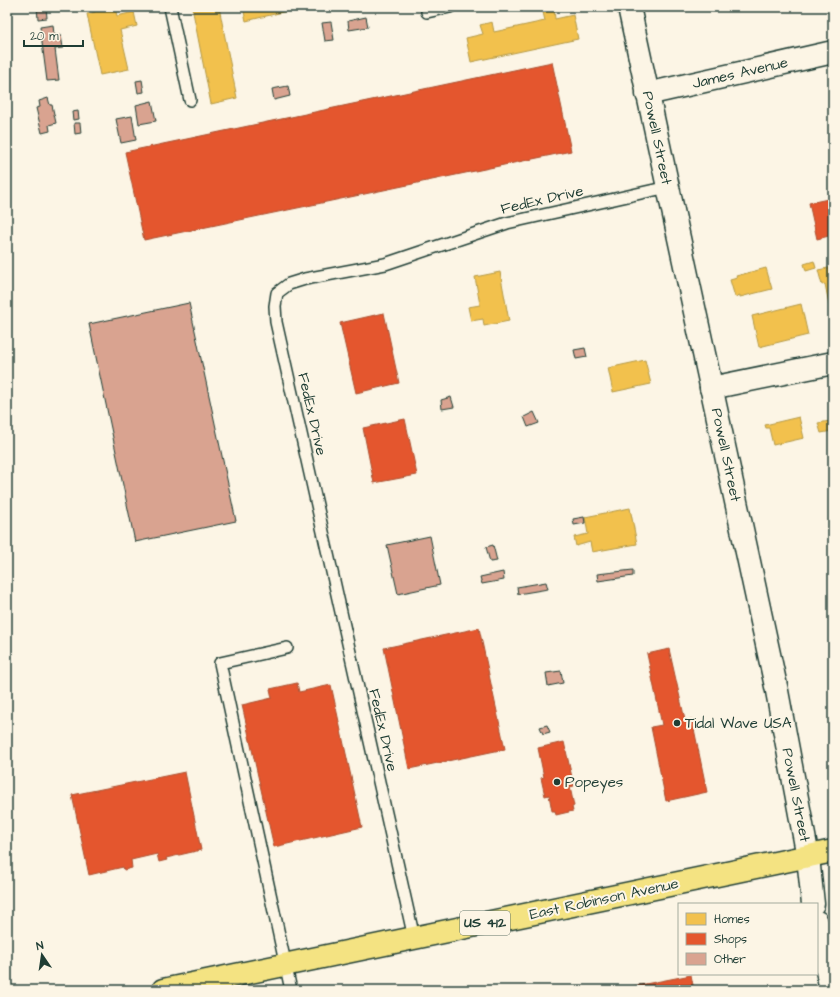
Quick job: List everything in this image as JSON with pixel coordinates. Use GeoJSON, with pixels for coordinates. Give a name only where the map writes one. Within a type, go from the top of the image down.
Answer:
{"type":"FeatureCollection","features":[{"type":"Feature","properties":{"kind":"highway","name":"East Robinson Avenue"},"geometry":{"type":"LineString","coordinates":[[163,990],[833,851]]}},
{"type":"Feature","properties":{"kind":"street","name":"Powell Street"},"geometry":{"type":"LineString","coordinates":[[629,7],[775,684],[808,857],[813,903]]}},
{"type":"Feature","properties":{"kind":"street","name":"James Avenue"},"geometry":{"type":"LineString","coordinates":[[647,94],[833,52]]}},
{"type":"Feature","properties":{"kind":"street"},"geometry":{"type":"LineString","coordinates":[[711,388],[833,362]]}},
{"type":"Feature","properties":{"kind":"street"},"geometry":{"type":"LineString","coordinates":[[818,927],[831,990]]}},
{"type":"Feature","properties":{"kind":"lane"},"geometry":{"type":"LineString","coordinates":[[170,7],[190,100]]}},
{"type":"Feature","properties":{"kind":"lane"},"geometry":{"type":"LineString","coordinates":[[427,12],[450,7]]}},
{"type":"Feature","properties":{"kind":"lane","name":"FedEx Drive"},"geometry":{"type":"LineString","coordinates":[[414,938],[276,322],[274,306],[277,293],[289,284],[305,279],[385,264],[507,223],[668,186]]}},
{"type":"Feature","properties":{"kind":"lane"},"geometry":{"type":"LineString","coordinates":[[287,648],[220,663],[290,990]]}},
{"type":"Feature","properties":{"kind":"building: Homes"},"geometry":{"type":"Polygon","coordinates":[[[94,7],[115,7],[117,16],[134,12],[137,26],[120,30],[129,69],[100,75],[87,14],[95,12],[94,7]]]}},
{"type":"Feature","properties":{"kind":"building: Homes"},"geometry":{"type":"Polygon","coordinates":[[[192,7],[219,7],[237,98],[211,104],[192,7]]]}},
{"type":"Feature","properties":{"kind":"building: Homes"},"geometry":{"type":"Polygon","coordinates":[[[243,7],[294,7],[295,9],[246,21],[243,7]]]}},
{"type":"Feature","properties":{"kind":"building: Homes"},"geometry":{"type":"Polygon","coordinates":[[[554,9],[555,19],[573,15],[578,39],[471,62],[466,38],[483,34],[480,25],[492,22],[494,32],[545,21],[543,12],[554,9]]]}},
{"type":"Feature","properties":{"kind":"building: Homes"},"geometry":{"type":"Polygon","coordinates":[[[814,261],[816,268],[806,271],[804,264],[814,261]]]}},
{"type":"Feature","properties":{"kind":"building: Homes"},"geometry":{"type":"Polygon","coordinates":[[[833,267],[833,314],[831,314],[825,284],[822,285],[818,270],[833,267]]]}},
{"type":"Feature","properties":{"kind":"building: Homes"},"geometry":{"type":"Polygon","coordinates":[[[766,268],[772,289],[735,297],[730,280],[737,278],[736,276],[766,268]]]}},
{"type":"Feature","properties":{"kind":"building: Homes"},"geometry":{"type":"Polygon","coordinates":[[[500,272],[509,321],[484,326],[483,319],[471,321],[468,307],[480,305],[475,277],[500,272]]]}},
{"type":"Feature","properties":{"kind":"building: Homes"},"geometry":{"type":"Polygon","coordinates":[[[801,304],[808,335],[759,347],[752,316],[801,304]]]}},
{"type":"Feature","properties":{"kind":"building: Homes"},"geometry":{"type":"Polygon","coordinates":[[[645,360],[651,384],[613,392],[608,368],[645,360]]]}},
{"type":"Feature","properties":{"kind":"building: Homes"},"geometry":{"type":"Polygon","coordinates":[[[799,417],[804,438],[773,445],[769,428],[766,428],[765,425],[799,417]]]}},
{"type":"Feature","properties":{"kind":"building: Homes"},"geometry":{"type":"Polygon","coordinates":[[[830,421],[832,431],[821,433],[818,423],[830,421]]]}},
{"type":"Feature","properties":{"kind":"building: Homes"},"geometry":{"type":"Polygon","coordinates":[[[630,508],[637,544],[592,552],[590,542],[576,546],[574,537],[588,534],[585,517],[630,508]]]}},
{"type":"Feature","properties":{"kind":"building: Shops"},"geometry":{"type":"Polygon","coordinates":[[[552,62],[571,151],[144,240],[125,152],[552,62]]]}},
{"type":"Feature","properties":{"kind":"building: Shops"},"geometry":{"type":"Polygon","coordinates":[[[833,198],[833,235],[817,239],[809,203],[833,198]]]}},
{"type":"Feature","properties":{"kind":"building: Shops"},"geometry":{"type":"Polygon","coordinates":[[[384,313],[399,383],[356,393],[340,323],[384,313]]]}},
{"type":"Feature","properties":{"kind":"building: Shops"},"geometry":{"type":"Polygon","coordinates":[[[405,419],[417,475],[374,483],[363,428],[405,419]]]}},
{"type":"Feature","properties":{"kind":"building: Shops"},"geometry":{"type":"Polygon","coordinates":[[[479,628],[505,749],[409,769],[384,648],[479,628]]]}},
{"type":"Feature","properties":{"kind":"building: Shops","name":"Tidal Wave USA"},"geometry":{"type":"Polygon","coordinates":[[[669,649],[685,720],[692,719],[707,792],[666,801],[651,727],[662,725],[647,654],[669,649]]]}},
{"type":"Feature","properties":{"kind":"building: Shops"},"geometry":{"type":"Polygon","coordinates":[[[297,683],[299,692],[331,685],[362,827],[274,847],[242,705],[272,698],[270,689],[297,683]]]}},
{"type":"Feature","properties":{"kind":"building: Shops","name":"Popeyes"},"geometry":{"type":"Polygon","coordinates":[[[564,742],[574,786],[570,787],[574,806],[572,807],[573,811],[556,815],[555,811],[552,811],[549,795],[545,796],[541,778],[544,777],[538,748],[564,742]]]}},
{"type":"Feature","properties":{"kind":"building: Shops"},"geometry":{"type":"Polygon","coordinates":[[[185,772],[201,850],[166,858],[167,860],[159,862],[157,854],[131,860],[132,868],[124,870],[123,867],[89,875],[72,795],[185,772]]]}},
{"type":"Feature","properties":{"kind":"building: Shops"},"geometry":{"type":"Polygon","coordinates":[[[691,975],[694,990],[625,990],[625,988],[691,975]]]}},
{"type":"Feature","properties":{"kind":"building: Other"},"geometry":{"type":"Polygon","coordinates":[[[37,7],[46,7],[47,18],[38,19],[37,7]]]}},
{"type":"Feature","properties":{"kind":"building: Other"},"geometry":{"type":"Polygon","coordinates":[[[366,17],[368,27],[349,30],[348,21],[366,17]]]}},
{"type":"Feature","properties":{"kind":"building: Other"},"geometry":{"type":"Polygon","coordinates":[[[331,22],[334,40],[325,41],[322,23],[331,22]]]}},
{"type":"Feature","properties":{"kind":"building: Other"},"geometry":{"type":"Polygon","coordinates":[[[53,25],[54,35],[61,34],[63,48],[55,49],[59,80],[47,81],[40,27],[53,25]]]}},
{"type":"Feature","properties":{"kind":"building: Other"},"geometry":{"type":"Polygon","coordinates":[[[142,80],[144,92],[138,93],[136,81],[142,80]]]}},
{"type":"Feature","properties":{"kind":"building: Other"},"geometry":{"type":"Polygon","coordinates":[[[288,86],[290,96],[274,100],[272,89],[288,86]]]}},
{"type":"Feature","properties":{"kind":"building: Other"},"geometry":{"type":"Polygon","coordinates":[[[48,98],[50,105],[52,105],[56,123],[49,125],[50,131],[42,133],[36,108],[40,107],[39,101],[48,98]]]}},
{"type":"Feature","properties":{"kind":"building: Other"},"geometry":{"type":"Polygon","coordinates":[[[152,101],[156,121],[139,124],[136,105],[152,101]]]}},
{"type":"Feature","properties":{"kind":"building: Other"},"geometry":{"type":"Polygon","coordinates":[[[78,111],[79,119],[73,120],[72,112],[78,111]]]}},
{"type":"Feature","properties":{"kind":"building: Other"},"geometry":{"type":"Polygon","coordinates":[[[132,116],[136,140],[121,143],[116,119],[132,116]]]}},
{"type":"Feature","properties":{"kind":"building: Other"},"geometry":{"type":"Polygon","coordinates":[[[74,123],[80,123],[81,133],[75,134],[74,123]]]}},
{"type":"Feature","properties":{"kind":"building: Other"},"geometry":{"type":"Polygon","coordinates":[[[189,303],[236,521],[135,542],[89,324],[189,303]]]}},
{"type":"Feature","properties":{"kind":"building: Other"},"geometry":{"type":"Polygon","coordinates":[[[585,348],[587,357],[576,359],[574,350],[585,348]]]}},
{"type":"Feature","properties":{"kind":"building: Other"},"geometry":{"type":"Polygon","coordinates":[[[451,397],[454,407],[442,409],[441,400],[451,397]]]}},
{"type":"Feature","properties":{"kind":"building: Other"},"geometry":{"type":"Polygon","coordinates":[[[534,412],[539,423],[528,427],[524,417],[534,412]]]}},
{"type":"Feature","properties":{"kind":"building: Other"},"geometry":{"type":"Polygon","coordinates":[[[584,517],[585,523],[574,525],[573,519],[584,517]]]}},
{"type":"Feature","properties":{"kind":"building: Other"},"geometry":{"type":"Polygon","coordinates":[[[430,536],[440,585],[398,594],[387,545],[430,536]]]}},
{"type":"Feature","properties":{"kind":"building: Other"},"geometry":{"type":"Polygon","coordinates":[[[493,545],[497,561],[490,562],[486,547],[493,545]]]}},
{"type":"Feature","properties":{"kind":"building: Other"},"geometry":{"type":"Polygon","coordinates":[[[633,570],[633,576],[598,581],[597,574],[633,570]]]}},
{"type":"Feature","properties":{"kind":"building: Other"},"geometry":{"type":"Polygon","coordinates":[[[503,572],[504,580],[482,584],[480,577],[503,572]]]}},
{"type":"Feature","properties":{"kind":"building: Other"},"geometry":{"type":"Polygon","coordinates":[[[546,582],[548,589],[518,594],[517,587],[546,582]]]}},
{"type":"Feature","properties":{"kind":"building: Other"},"geometry":{"type":"Polygon","coordinates":[[[561,671],[563,683],[548,686],[546,673],[561,671]]]}},
{"type":"Feature","properties":{"kind":"building: Other"},"geometry":{"type":"Polygon","coordinates":[[[547,725],[550,732],[543,734],[540,727],[547,725]]]}},
{"type":"Feature","properties":{"kind":"place","name":"Tidal Wave USA"},"geometry":{"type":"Point","coordinates":[677,723]}},
{"type":"Feature","properties":{"kind":"place","name":"Popeyes"},"geometry":{"type":"Point","coordinates":[557,782]}}]}
